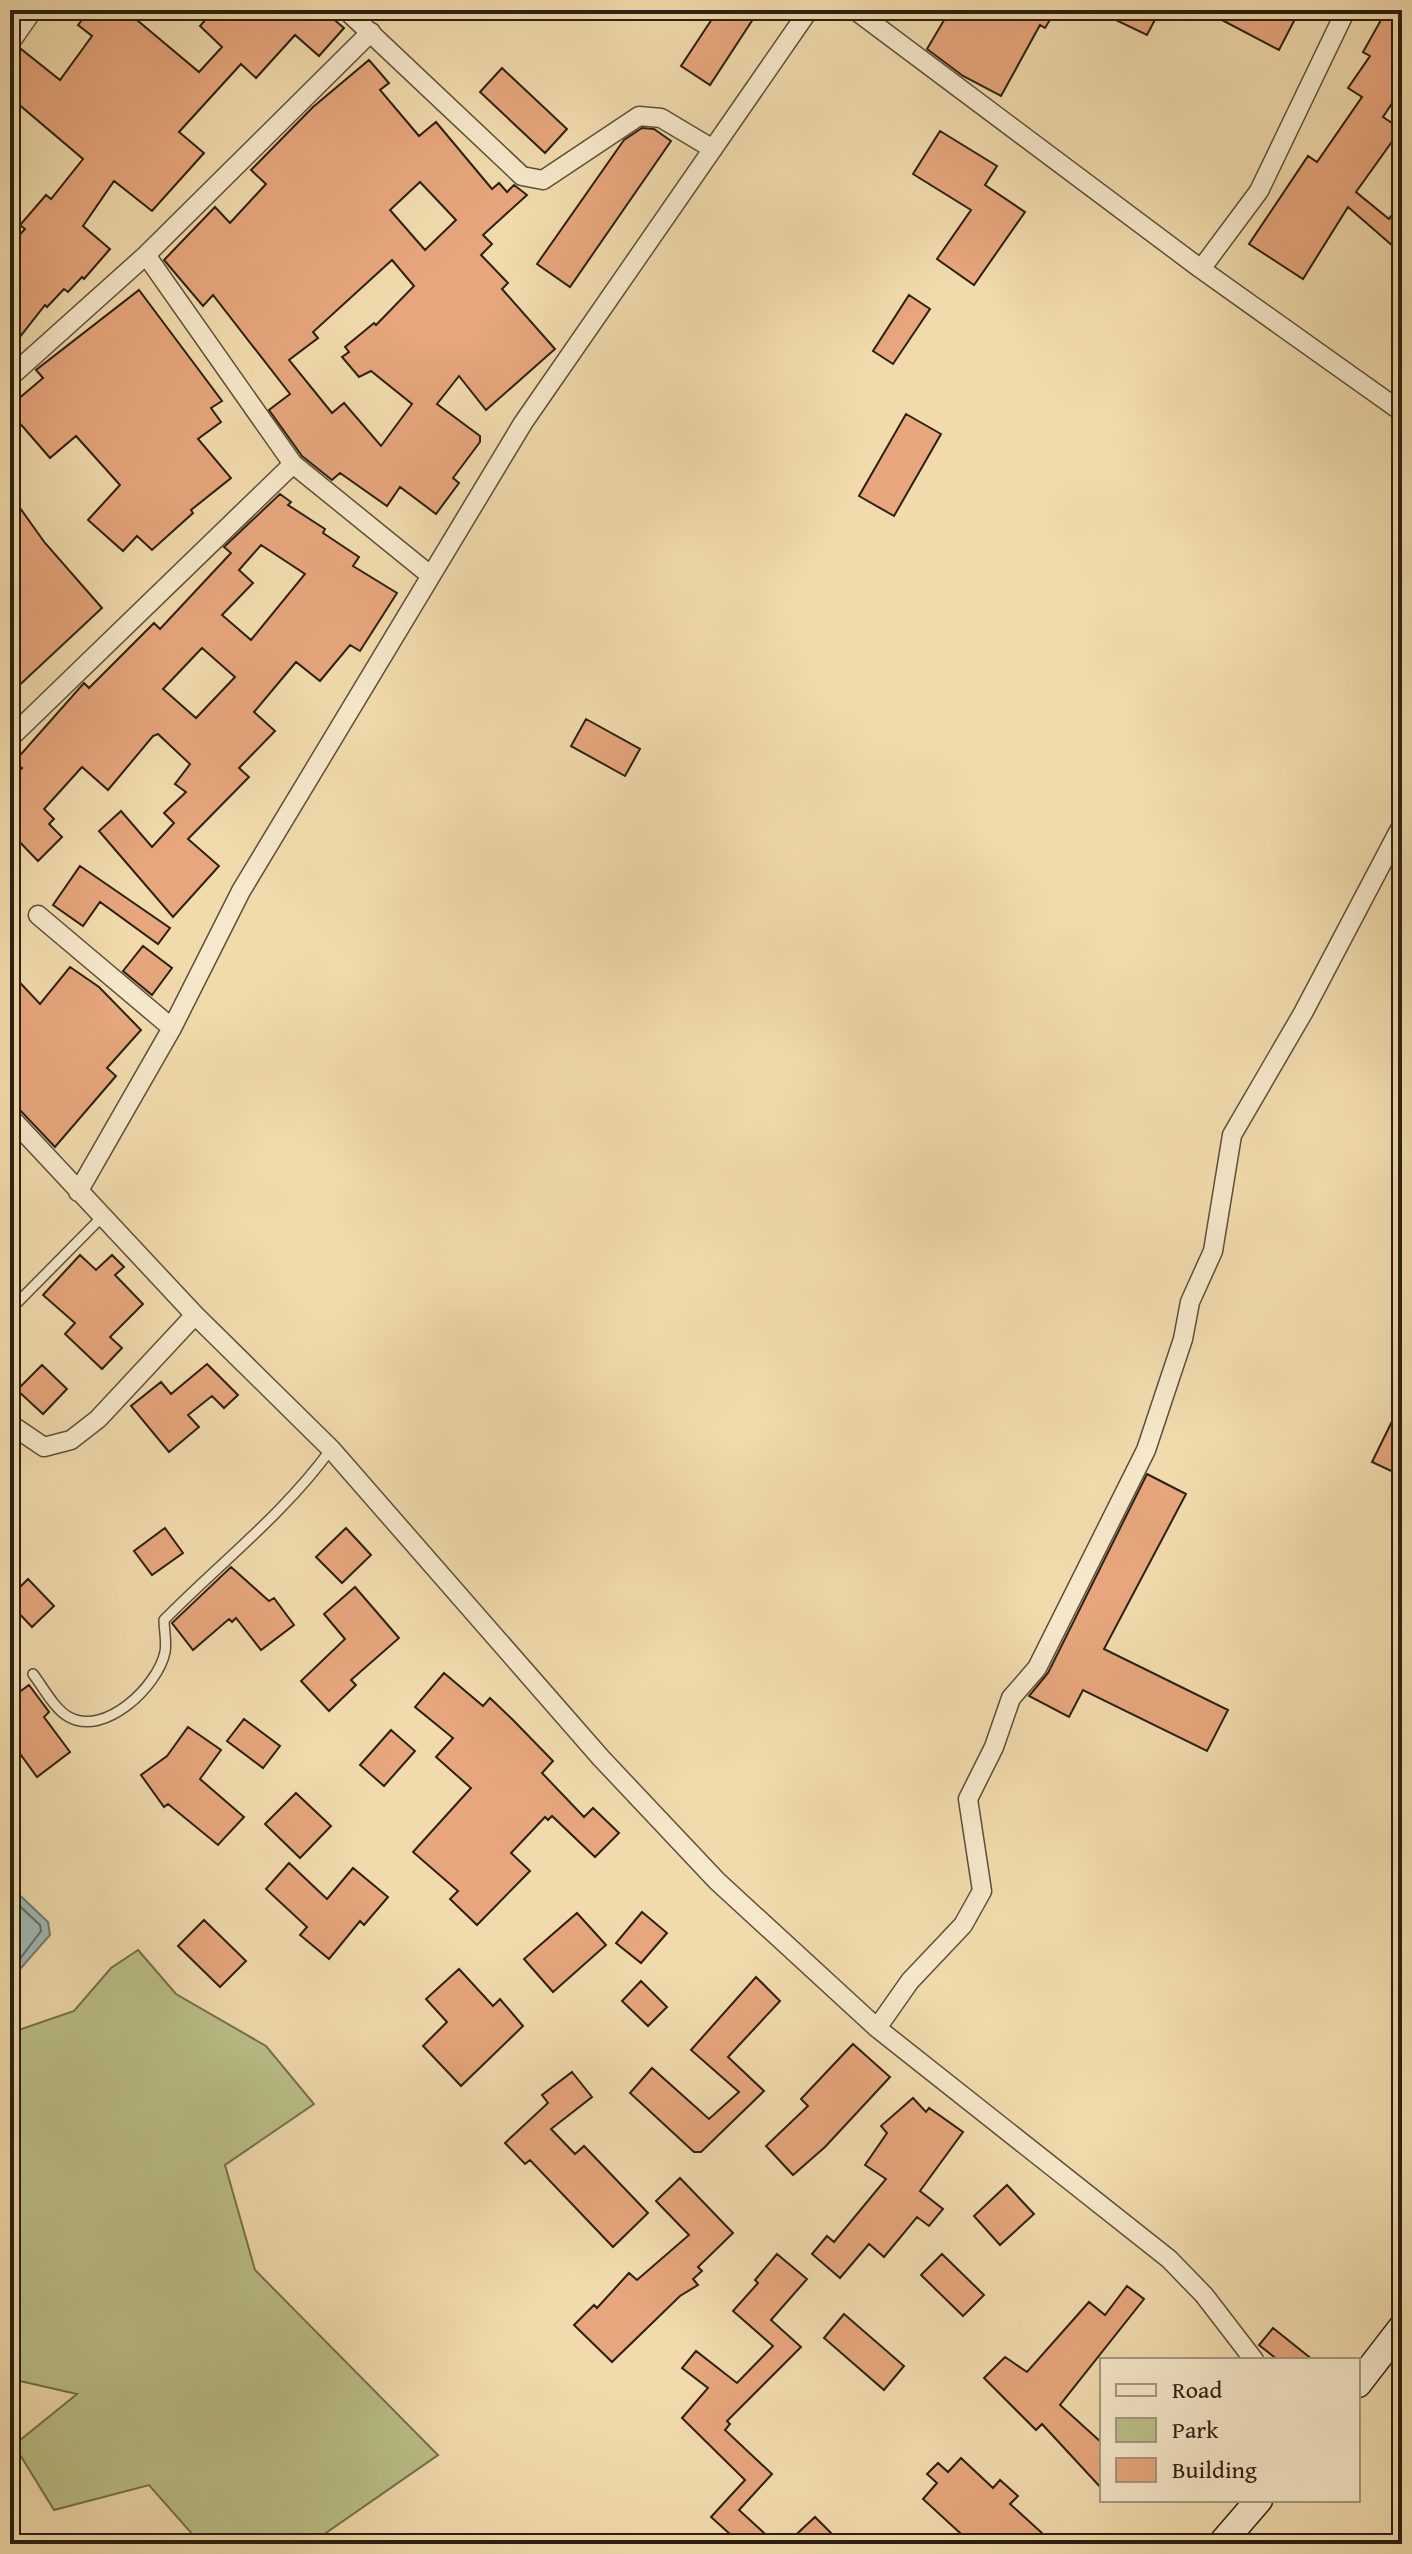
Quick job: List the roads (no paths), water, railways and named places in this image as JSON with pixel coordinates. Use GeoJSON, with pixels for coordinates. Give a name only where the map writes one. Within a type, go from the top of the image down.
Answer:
{"type":"FeatureCollection","features":[{"type":"Feature","properties":{"kind":"main road"},"geometry":{"type":"LineString","coordinates":[[1360,2381],[1402,2327]]}},
{"type":"Feature","properties":{"kind":"main road"},"geometry":{"type":"LineString","coordinates":[[1221,2544],[1257,2502]]}},
{"type":"Feature","properties":{"kind":"street"},"geometry":{"type":"LineString","coordinates":[[346,10],[522,176],[543,180],[639,116],[661,118],[713,149]]}},
{"type":"Feature","properties":{"kind":"street"},"geometry":{"type":"LineString","coordinates":[[78,1192],[172,1028],[241,891],[523,423],[809,10]]}},
{"type":"Feature","properties":{"kind":"street"},"geometry":{"type":"LineString","coordinates":[[855,10],[1201,269],[1399,403]]}},
{"type":"Feature","properties":{"kind":"street"},"geometry":{"type":"LineString","coordinates":[[1201,269],[1259,191],[1346,10]]}},
{"type":"Feature","properties":{"kind":"street"},"geometry":{"type":"LineString","coordinates":[[10,43],[23,14]]}},
{"type":"Feature","properties":{"kind":"street"},"geometry":{"type":"LineString","coordinates":[[10,377],[146,255],[371,32]]}},
{"type":"Feature","properties":{"kind":"street"},"geometry":{"type":"LineString","coordinates":[[146,255],[293,464],[430,575]]}},
{"type":"Feature","properties":{"kind":"street"},"geometry":{"type":"LineString","coordinates":[[10,738],[293,464]]}},
{"type":"Feature","properties":{"kind":"street"},"geometry":{"type":"LineString","coordinates":[[877,2028],[910,1981],[963,1925],[982,1891],[968,1799],[994,1747],[1011,1698],[1037,1668],[1146,1450],[1183,1339],[1190,1302],[1213,1251],[1232,1135],[1303,1013],[1402,825]]}},
{"type":"Feature","properties":{"kind":"street"},"geometry":{"type":"LineString","coordinates":[[38,915],[172,1028]]}},
{"type":"Feature","properties":{"kind":"street"},"geometry":{"type":"LineString","coordinates":[[10,1117],[195,1315],[331,1449],[611,1769],[717,1881],[877,2028],[1169,2259],[1204,2295],[1252,2358]]}},
{"type":"Feature","properties":{"kind":"street"},"geometry":{"type":"LineString","coordinates":[[10,1424],[44,1447],[71,1440],[98,1419],[195,1315]]}},
{"type":"Feature","properties":{"kind":"lane"},"geometry":{"type":"LineString","coordinates":[[10,1310],[102,1217]]}},
{"type":"Feature","properties":{"kind":"lane"},"geometry":{"type":"LineString","coordinates":[[33,1674],[67,1717],[90,1724],[114,1716],[143,1690],[165,1653],[164,1620],[301,1491],[331,1449]]}},
{"type":"Feature","properties":{"kind":"water"},"geometry":{"type":"Polygon","coordinates":[[[10,1886],[48,1922],[50,1935],[20,1969],[10,1988],[10,1886]]]}}]}
